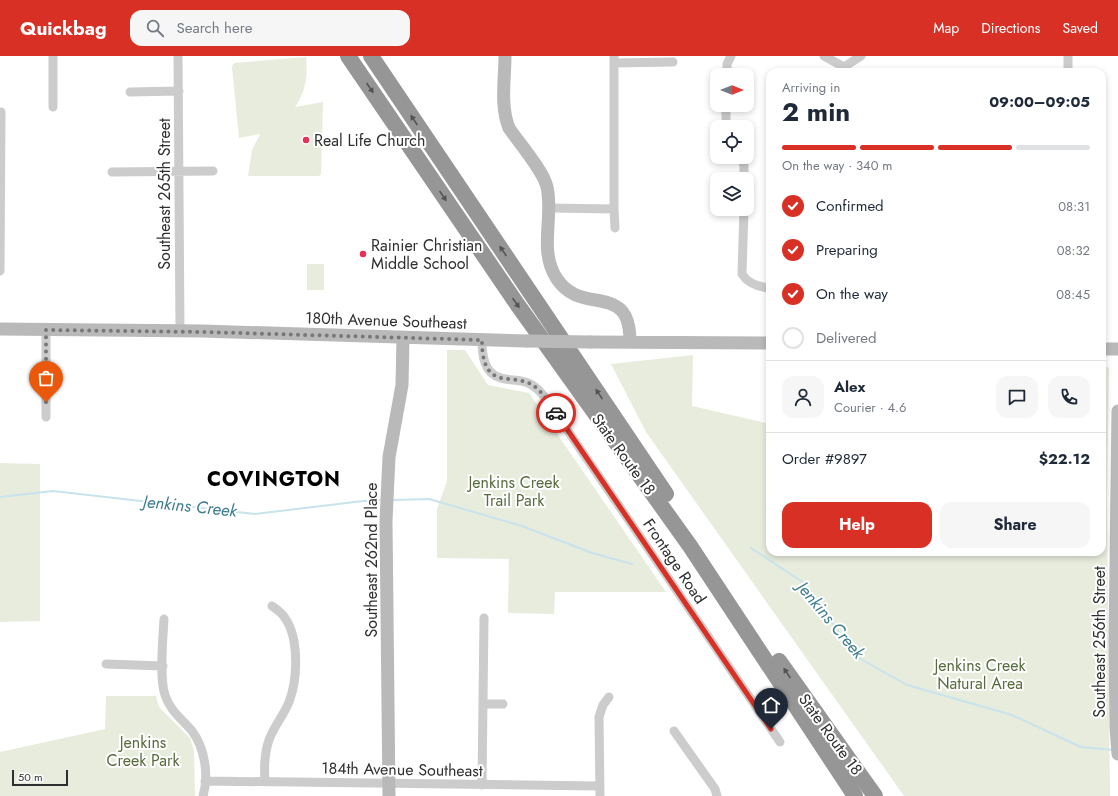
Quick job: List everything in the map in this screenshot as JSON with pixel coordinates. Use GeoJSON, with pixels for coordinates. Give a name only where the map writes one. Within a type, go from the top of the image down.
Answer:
{"type":"FeatureCollection","features":[{"type":"Feature","properties":{"kind":"highway","name":"State Route 18"},"geometry":{"type":"LineString","coordinates":[[348,56],[517,304],[694,544]]}},
{"type":"Feature","properties":{"kind":"highway","name":"State Route 18"},"geometry":{"type":"LineString","coordinates":[[371,56],[694,544],[789,696],[855,796]]}},
{"type":"Feature","properties":{"kind":"highway","name":"State Route 18"},"geometry":{"type":"LineString","coordinates":[[716,578],[794,682],[875,796]]}},
{"type":"Feature","properties":{"kind":"highway"},"geometry":{"type":"LineString","coordinates":[[789,696],[849,796]]}},
{"type":"Feature","properties":{"kind":"street"},"geometry":{"type":"LineString","coordinates":[[53,56],[53,107]]}},
{"type":"Feature","properties":{"kind":"street","name":"Southeast 265th Street"},"geometry":{"type":"LineString","coordinates":[[178,56],[180,331]]}},
{"type":"Feature","properties":{"kind":"street"},"geometry":{"type":"LineString","coordinates":[[505,56],[504,104],[506,120],[516,139],[543,176],[547,185],[549,208],[547,242],[552,272],[573,295],[588,300],[610,304],[622,311],[628,323],[630,342]]}},
{"type":"Feature","properties":{"kind":"street"},"geometry":{"type":"LineString","coordinates":[[727,68],[727,64],[731,56]]}},
{"type":"Feature","properties":{"kind":"street"},"geometry":{"type":"LineString","coordinates":[[824,56],[840,68]]}},
{"type":"Feature","properties":{"kind":"street"},"geometry":{"type":"LineString","coordinates":[[846,68],[862,56]]}},
{"type":"Feature","properties":{"kind":"street"},"geometry":{"type":"LineString","coordinates":[[1068,56],[1068,68]]}},
{"type":"Feature","properties":{"kind":"street"},"geometry":{"type":"LineString","coordinates":[[615,228],[614,60],[673,62]]}},
{"type":"Feature","properties":{"kind":"street"},"geometry":{"type":"LineString","coordinates":[[130,92],[179,91]]}},
{"type":"Feature","properties":{"kind":"street"},"geometry":{"type":"LineString","coordinates":[[0,271],[1,112]]}},
{"type":"Feature","properties":{"kind":"street"},"geometry":{"type":"LineString","coordinates":[[112,172],[213,171]]}},
{"type":"Feature","properties":{"kind":"street"},"geometry":{"type":"LineString","coordinates":[[549,208],[614,209]]}},
{"type":"Feature","properties":{"kind":"street"},"geometry":{"type":"LineString","coordinates":[[744,216],[742,274],[745,279],[753,284],[766,288]]}},
{"type":"Feature","properties":{"kind":"street","name":"180th Avenue Southeast"},"geometry":{"type":"LineString","coordinates":[[0,329],[180,331],[527,341],[766,344]]}},
{"type":"Feature","properties":{"kind":"street"},"geometry":{"type":"LineString","coordinates":[[46,330],[46,417]]}},
{"type":"Feature","properties":{"kind":"street","name":"Southeast 262nd Place"},"geometry":{"type":"LineString","coordinates":[[389,790],[386,521],[387,477],[391,441],[402,385],[402,338]]}},
{"type":"Feature","properties":{"kind":"street","name":"Frontage Road"},"geometry":{"type":"LineString","coordinates":[[482,340],[483,359],[486,367],[493,374],[501,378],[529,383],[541,392],[780,742]]}},
{"type":"Feature","properties":{"kind":"street"},"geometry":{"type":"LineString","coordinates":[[1106,349],[1118,349]]}},
{"type":"Feature","properties":{"kind":"street","name":"Southeast 256th Street"},"geometry":{"type":"LineString","coordinates":[[1118,411],[1116,705],[1118,754]]}},
{"type":"Feature","properties":{"kind":"street"},"geometry":{"type":"LineString","coordinates":[[265,782],[264,764],[266,751],[273,730],[289,701],[294,679],[295,659],[294,640],[290,626],[280,612],[272,606]]}},
{"type":"Feature","properties":{"kind":"street"},"geometry":{"type":"LineString","coordinates":[[482,785],[484,618]]}},
{"type":"Feature","properties":{"kind":"street"},"geometry":{"type":"LineString","coordinates":[[164,619],[164,693],[169,705],[177,716],[192,731],[197,739],[203,757],[205,782],[203,796]]}},
{"type":"Feature","properties":{"kind":"street"},"geometry":{"type":"LineString","coordinates":[[106,664],[163,666]]}},
{"type":"Feature","properties":{"kind":"street"},"geometry":{"type":"LineString","coordinates":[[600,796],[599,717],[603,705],[609,697]]}},
{"type":"Feature","properties":{"kind":"street"},"geometry":{"type":"LineString","coordinates":[[483,704],[503,704]]}},
{"type":"Feature","properties":{"kind":"street"},"geometry":{"type":"LineString","coordinates":[[674,731],[715,789],[718,796]]}},
{"type":"Feature","properties":{"kind":"street","name":"184th Avenue Southeast"},"geometry":{"type":"LineString","coordinates":[[205,782],[265,782],[389,790],[482,785],[599,786]]}},
{"type":"Feature","properties":{"kind":"green space"},"geometry":{"type":"Polygon","coordinates":[[[306,57],[307,70],[304,89],[295,107],[323,102],[321,174],[319,176],[248,176],[252,150],[260,134],[239,138],[232,67],[234,63],[306,57]]]}},
{"type":"Feature","properties":{"kind":"green space"},"geometry":{"type":"Polygon","coordinates":[[[307,264],[324,264],[324,290],[307,290],[307,264]]]}},
{"type":"Feature","properties":{"kind":"green space","name":"Jenkins Creek Trail Park"},"geometry":{"type":"Polygon","coordinates":[[[447,350],[465,350],[488,385],[529,393],[666,592],[555,592],[554,614],[508,613],[509,559],[437,558],[437,509],[447,481],[447,350]]]}},
{"type":"Feature","properties":{"kind":"green space","name":"Jenkins Creek Natural Area"},"geometry":{"type":"Polygon","coordinates":[[[693,355],[692,406],[766,423],[766,556],[1106,556],[1106,367],[1109,368],[1107,501],[1110,796],[904,796],[646,432],[611,364],[693,355]]]}},
{"type":"Feature","properties":{"kind":"green space"},"geometry":{"type":"Polygon","coordinates":[[[0,463],[40,464],[40,621],[0,622],[0,463]]]}},
{"type":"Feature","properties":{"kind":"green space","name":"Jenkins Creek Park"},"geometry":{"type":"Polygon","coordinates":[[[106,696],[156,696],[159,707],[190,738],[194,751],[195,796],[0,796],[0,752],[105,729],[106,696]]]}},
{"type":"Feature","properties":{"kind":"waterway","name":"Jenkins Creek"},"geometry":{"type":"LineString","coordinates":[[0,497],[53,491],[255,514],[380,500]]}},
{"type":"Feature","properties":{"kind":"waterway","name":"Jenkins Creek"},"geometry":{"type":"LineString","coordinates":[[393,500],[429,499],[522,526],[592,553],[632,564]]}},
{"type":"Feature","properties":{"kind":"waterway","name":"Jenkins Creek"},"geometry":{"type":"LineString","coordinates":[[751,548],[801,581],[857,657],[907,685],[1012,715],[1081,747],[1113,750]]}},
{"type":"Feature","properties":{"kind":"way so far"},"geometry":{"type":"LineString","coordinates":[[46,402],[46,330],[203,332],[482,340],[483,359],[486,367],[493,374],[501,378],[529,383],[541,392],[556,413]]}},
{"type":"Feature","properties":{"kind":"place","name":"Real Life Church"},"geometry":{"type":"Point","coordinates":[306,140]}},
{"type":"Feature","properties":{"kind":"place","name":"Rainier Christian Middle School"},"geometry":{"type":"Point","coordinates":[363,254]}},
{"type":"Feature","properties":{"kind":"district","name":"COVINGTON"},"geometry":{"type":"Point","coordinates":[274,479]}},
{"type":"Feature","properties":{"kind":"route"},"geometry":{"type":"LineString","coordinates":[[556,413],[771,729]]}}]}
